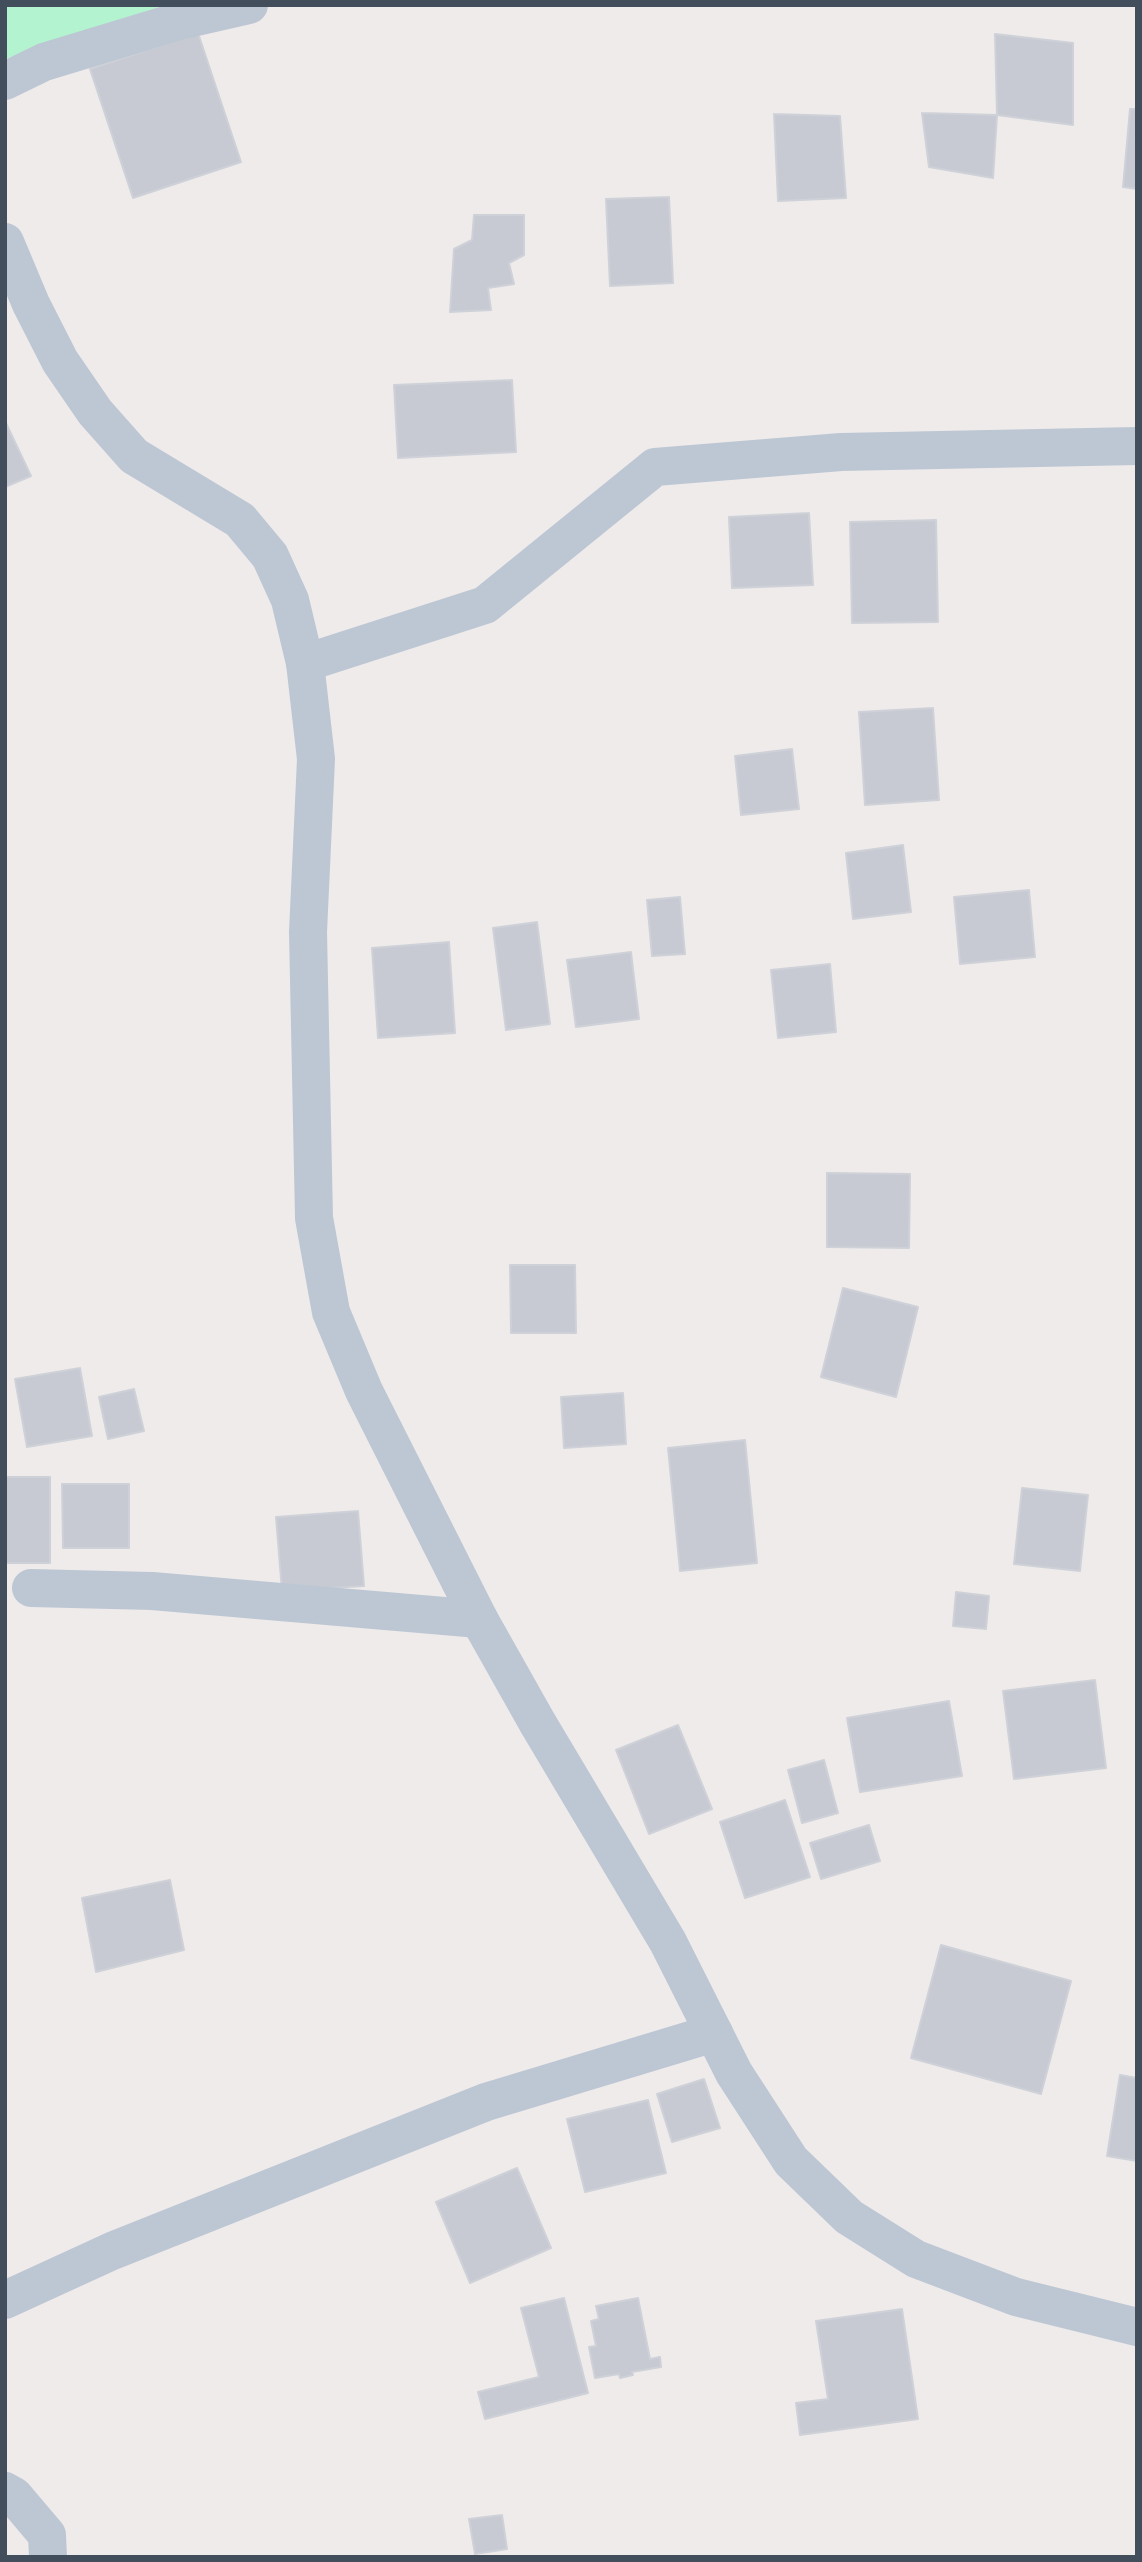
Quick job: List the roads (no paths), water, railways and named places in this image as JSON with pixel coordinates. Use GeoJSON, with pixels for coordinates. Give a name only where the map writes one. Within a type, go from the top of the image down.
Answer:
{"type":"FeatureCollection","features":[{"type":"Feature","properties":{"kind":"street"},"geometry":{"type":"LineString","coordinates":[[5,81],[44,62],[179,21],[248,5]]}},
{"type":"Feature","properties":{"kind":"street"},"geometry":{"type":"LineString","coordinates":[[9,259],[60,360],[95,412],[134,456],[240,520],[270,556],[290,600],[305,663],[316,759],[308,932],[314,1218],[331,1312],[364,1391],[479,1619],[537,1723],[668,1942],[734,2073],[791,2161],[849,2217],[916,2259],[1016,2297],[1137,2327]]}},
{"type":"Feature","properties":{"kind":"street"},"geometry":{"type":"LineString","coordinates":[[305,663],[485,605],[655,467],[841,452],[1137,446]]}},
{"type":"Feature","properties":{"kind":"street"},"geometry":{"type":"LineString","coordinates":[[31,1588],[152,1591],[479,1619]]}},
{"type":"Feature","properties":{"kind":"street"},"geometry":{"type":"LineString","coordinates":[[5,2300],[112,2251],[486,2102],[714,2033]]}},
{"type":"Feature","properties":{"kind":"street"},"geometry":{"type":"LineString","coordinates":[[5,2491],[14,2496],[47,2535],[48,2557]]}}]}
